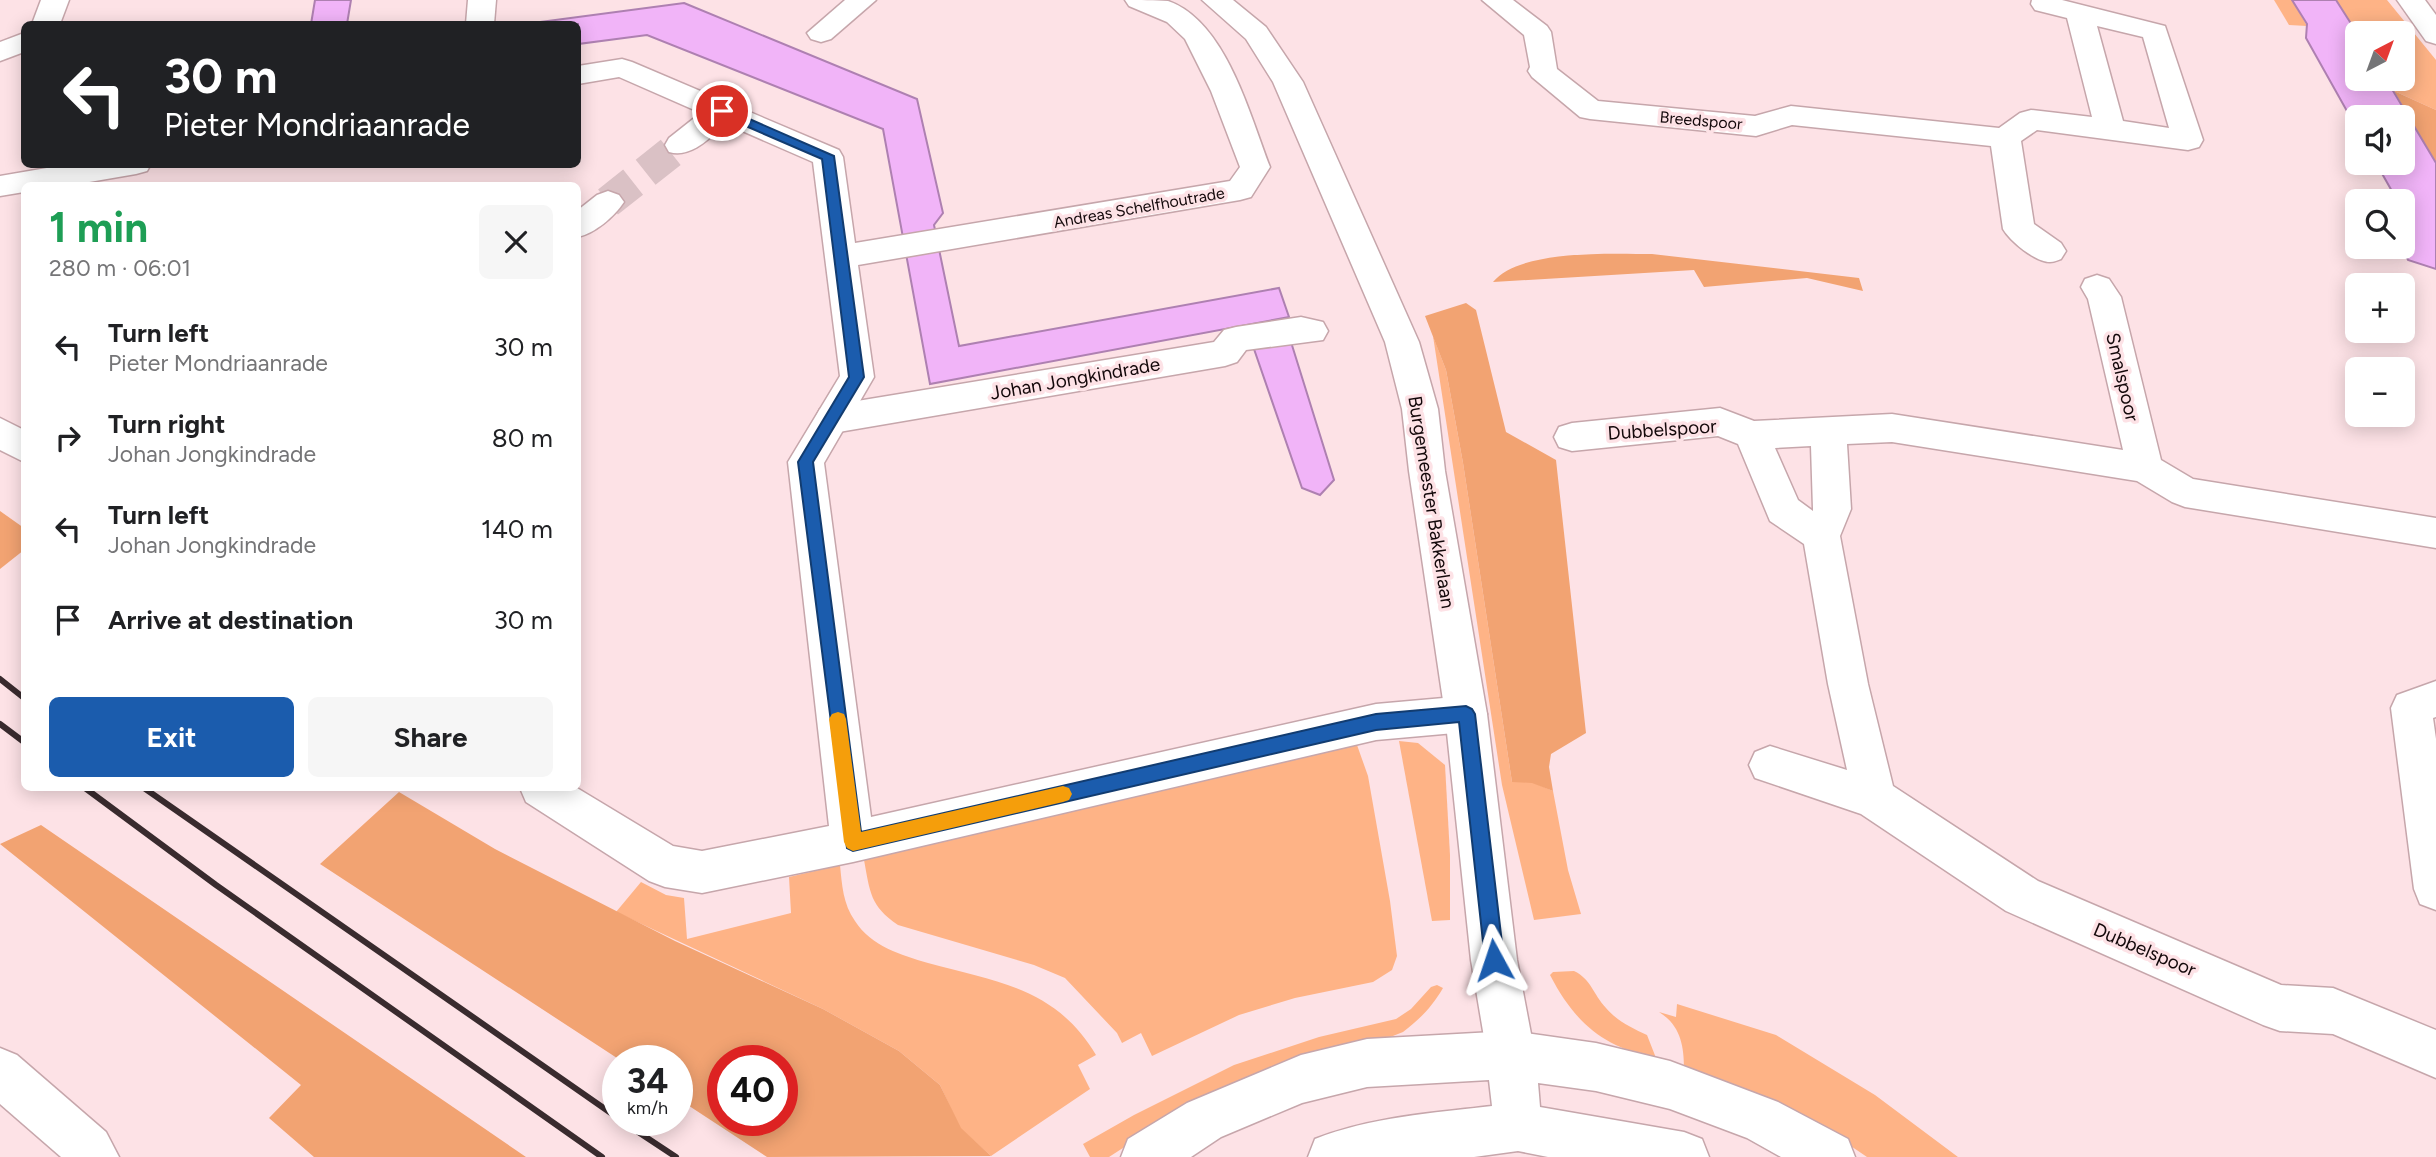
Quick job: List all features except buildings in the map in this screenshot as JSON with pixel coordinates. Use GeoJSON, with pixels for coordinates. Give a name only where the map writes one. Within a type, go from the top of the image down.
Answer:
{"type":"FeatureCollection","features":[{"type":"Feature","properties":{"kind":"street"},"geometry":{"type":"LineString","coordinates":[[47,21],[55,0]]}},
{"type":"Feature","properties":{"kind":"street"},"geometry":{"type":"LineString","coordinates":[[480,21],[482,0]]}},
{"type":"Feature","properties":{"kind":"street"},"geometry":{"type":"LineString","coordinates":[[821,33],[862,0]]}},
{"type":"Feature","properties":{"kind":"street","name":"Andreas Schelfhoutrade"},"geometry":{"type":"LineString","coordinates":[[843,256],[1240,190],[1255,167],[1204,44],[1188,23],[1139,0]]}},
{"type":"Feature","properties":{"kind":"street","name":"Burgemeester Bakkerlaan"},"geometry":{"type":"LineString","coordinates":[[1216,0],[1256,33],[1288,82],[1402,342],[1420,410],[1427,471],[1466,714],[1494,960],[1511,1055],[1518,1127]]}},
{"type":"Feature","properties":{"kind":"street","name":"Breedspoor"},"geometry":{"type":"LineString","coordinates":[[1496,0],[1537,32],[1544,67],[1542,71],[1590,110],[1756,126],[1791,115],[2005,138]]}},
{"type":"Feature","properties":{"kind":"street"},"geometry":{"type":"LineString","coordinates":[[2046,0],[2045,4],[2155,32],[2188,140],[2031,120],[2005,138],[2020,229],[2050,251]]}},
{"type":"Feature","properties":{"kind":"street"},"geometry":{"type":"LineString","coordinates":[[2411,0],[2436,35]]}},
{"type":"Feature","properties":{"kind":"street"},"geometry":{"type":"LineString","coordinates":[[2080,13],[2110,129]]}},
{"type":"Feature","properties":{"kind":"street"},"geometry":{"type":"LineString","coordinates":[[0,52],[21,43]]}},
{"type":"Feature","properties":{"kind":"street"},"geometry":{"type":"LineString","coordinates":[[581,75],[622,68],[828,156],[857,377],[806,462],[853,842]]}},
{"type":"Feature","properties":{"kind":"street"},"geometry":{"type":"LineString","coordinates":[[680,145],[722,111]]}},
{"type":"Feature","properties":{"kind":"street"},"geometry":{"type":"LineString","coordinates":[[30,182],[112,168]]}},
{"type":"Feature","properties":{"kind":"street"},"geometry":{"type":"LineString","coordinates":[[0,187],[21,183]]}},
{"type":"Feature","properties":{"kind":"street"},"geometry":{"type":"LineString","coordinates":[[581,224],[608,202]]}},
{"type":"Feature","properties":{"kind":"street","name":"Smalspoor"},"geometry":{"type":"LineString","coordinates":[[2097,287],[2104,297],[2145,468]]}},
{"type":"Feature","properties":{"kind":"street","name":"Johan Jongkindrade"},"geometry":{"type":"LineString","coordinates":[[833,419],[1225,353],[1236,340],[1300,329],[1311,331]]}},
{"type":"Feature","properties":{"kind":"street","name":"Dubbelspoor"},"geometry":{"type":"LineString","coordinates":[[1572,437],[1720,422],[1752,435],[1892,428],[2145,468],[2185,492],[2436,533]]}},
{"type":"Feature","properties":{"kind":"street"},"geometry":{"type":"LineString","coordinates":[[1828,430],[1832,509],[1821,536],[1848,684],[1874,798]]}},
{"type":"Feature","properties":{"kind":"street"},"geometry":{"type":"LineString","coordinates":[[0,432],[21,445]]}},
{"type":"Feature","properties":{"kind":"street"},"geometry":{"type":"LineString","coordinates":[[1752,435],[1783,510],[1821,536]]}},
{"type":"Feature","properties":{"kind":"street"},"geometry":{"type":"LineString","coordinates":[[2436,699],[2411,708],[2436,889]]}},
{"type":"Feature","properties":{"kind":"street"},"geometry":{"type":"LineString","coordinates":[[546,791],[665,866],[702,873],[853,842],[1376,722],[1466,714]]}},
{"type":"Feature","properties":{"kind":"street","name":"Dubbelspoor"},"geometry":{"type":"LineString","coordinates":[[1770,765],[1874,798],[2022,897],[2280,1008],[2333,1011],[2436,1054]]}},
{"type":"Feature","properties":{"kind":"street"},"geometry":{"type":"LineString","coordinates":[[1146,1157],[1205,1120],[1301,1079],[1367,1063],[1511,1055],[1597,1067],[1670,1085],[1761,1119],[1830,1157]]}},
{"type":"Feature","properties":{"kind":"street"},"geometry":{"type":"LineString","coordinates":[[0,1072],[89,1149],[94,1157]]}},
{"type":"Feature","properties":{"kind":"street"},"geometry":{"type":"LineString","coordinates":[[1333,1157],[1406,1141],[1518,1127],[1684,1157]]}},
{"type":"Feature","properties":{"kind":"shaded area"},"geometry":{"type":"Polygon","coordinates":[[[315,0],[351,0],[348,21],[312,21],[315,0]]]}},
{"type":"Feature","properties":{"kind":"shaded area"},"geometry":{"type":"Polygon","coordinates":[[[2274,0],[2292,0],[2307,26],[2289,25],[2274,0]]]}},
{"type":"Feature","properties":{"kind":"shaded area"},"geometry":{"type":"Polygon","coordinates":[[[2292,0],[2336,0],[2349,21],[2345,21],[2345,91],[2393,91],[2401,105],[2345,105],[2345,108],[2306,38],[2307,24],[2292,0]]]}},
{"type":"Feature","properties":{"kind":"shaded area"},"geometry":{"type":"Polygon","coordinates":[[[2336,0],[2387,0],[2404,21],[2349,21],[2336,0]]]}},
{"type":"Feature","properties":{"kind":"shaded area"},"geometry":{"type":"Polygon","coordinates":[[[684,3],[917,99],[943,213],[934,225],[959,346],[1279,288],[1289,317],[930,384],[883,129],[647,35],[581,44],[581,21],[548,21],[684,3]]]}},
{"type":"Feature","properties":{"kind":"shaded area"},"geometry":{"type":"Polygon","coordinates":[[[2415,34],[2436,60],[2436,110],[2394,91],[2415,91],[2415,34]]]}},
{"type":"Feature","properties":{"kind":"shaded area"},"geometry":{"type":"Polygon","coordinates":[[[2394,91],[2436,110],[2436,163],[2415,127],[2415,105],[2402,105],[2394,91]]]}},
{"type":"Feature","properties":{"kind":"shaded area"},"geometry":{"type":"Polygon","coordinates":[[[2415,128],[2436,163],[2436,269],[2408,259],[2415,259],[2415,189],[2391,189],[2383,175],[2415,175],[2415,128]]]}},
{"type":"Feature","properties":{"kind":"shaded area"},"geometry":{"type":"Polygon","coordinates":[[[1591,254],[1652,254],[1859,278],[1863,291],[1807,278],[1704,287],[1694,270],[1493,282],[1506,271],[1545,259],[1591,254]]]}},
{"type":"Feature","properties":{"kind":"shaded area"},"geometry":{"type":"Polygon","coordinates":[[[1466,303],[1476,310],[1506,432],[1556,460],[1586,733],[1551,754],[1549,767],[1553,791],[1532,783],[1512,782],[1446,370],[1425,316],[1466,303]]]}},
{"type":"Feature","properties":{"kind":"shaded area"},"geometry":{"type":"Polygon","coordinates":[[[1433,336],[1446,370],[1463,463],[1512,782],[1532,782],[1553,791],[1568,870],[1581,914],[1534,920],[1502,785],[1433,336]]]}},
{"type":"Feature","properties":{"kind":"shaded area"},"geometry":{"type":"Polygon","coordinates":[[[1291,342],[1334,480],[1320,495],[1302,488],[1254,349],[1291,342]]]}},
{"type":"Feature","properties":{"kind":"shaded area"},"geometry":{"type":"Polygon","coordinates":[[[0,511],[21,526],[21,552],[0,569],[0,511]]]}},
{"type":"Feature","properties":{"kind":"shaded area"},"geometry":{"type":"Polygon","coordinates":[[[1399,741],[1418,743],[1445,765],[1450,920],[1432,921],[1399,741]]]}},
{"type":"Feature","properties":{"kind":"shaded area"},"geometry":{"type":"Polygon","coordinates":[[[1357,745],[1368,776],[1390,901],[1397,956],[1392,970],[1373,982],[1295,998],[1239,1015],[1152,1056],[1141,1033],[1122,1043],[1117,1033],[1065,978],[1034,965],[898,925],[877,905],[870,890],[864,860],[1357,745]]]}},
{"type":"Feature","properties":{"kind":"shaded area"},"geometry":{"type":"Polygon","coordinates":[[[399,792],[495,849],[675,941],[823,1009],[899,1051],[940,1085],[961,1128],[991,1156],[767,1157],[735,1136],[798,1136],[798,1045],[707,1045],[707,1118],[693,1108],[693,1045],[602,1045],[602,1048],[320,864],[399,792]]]}},
{"type":"Feature","properties":{"kind":"shaded area"},"geometry":{"type":"Polygon","coordinates":[[[41,825],[526,1157],[314,1157],[269,1118],[301,1085],[0,844],[41,825]]]}},
{"type":"Feature","properties":{"kind":"shaded area"},"geometry":{"type":"Polygon","coordinates":[[[840,865],[848,908],[869,937],[907,957],[1023,991],[1044,1001],[1063,1015],[1096,1055],[1078,1065],[1090,1089],[991,1156],[960,1128],[940,1085],[899,1051],[823,1009],[616,912],[641,882],[666,895],[684,898],[687,939],[791,913],[789,877],[840,865]]]}},
{"type":"Feature","properties":{"kind":"shaded area"},"geometry":{"type":"Polygon","coordinates":[[[1574,971],[1584,978],[1615,1017],[1647,1035],[1656,1058],[1606,1040],[1581,1019],[1550,975],[1553,972],[1574,971]]]}},
{"type":"Feature","properties":{"kind":"shaded area"},"geometry":{"type":"Polygon","coordinates":[[[1437,985],[1443,988],[1434,1001],[1403,1032],[1143,1135],[1109,1157],[1090,1157],[1083,1144],[1234,1065],[1319,1037],[1396,1019],[1411,1009],[1431,987],[1437,985]]]}},
{"type":"Feature","properties":{"kind":"shaded area"},"geometry":{"type":"Polygon","coordinates":[[[1677,1004],[1776,1035],[1875,1095],[1958,1157],[1867,1157],[1839,1138],[1684,1068],[1683,1051],[1676,1029],[1659,1012],[1676,1017],[1677,1004]]]}},
{"type":"Feature","properties":{"kind":"tunnel"},"geometry":{"type":"LineString","coordinates":[[608,202],[680,145]]}},
{"type":"Feature","properties":{"kind":"railway"},"geometry":{"type":"LineString","coordinates":[[0,679],[21,696]]}},
{"type":"Feature","properties":{"kind":"railway"},"geometry":{"type":"LineString","coordinates":[[0,724],[21,740]]}},
{"type":"Feature","properties":{"kind":"railway"},"geometry":{"type":"LineString","coordinates":[[89,791],[216,885],[602,1157]]}},
{"type":"Feature","properties":{"kind":"railway"},"geometry":{"type":"LineString","coordinates":[[148,791],[602,1107]]}},
{"type":"Feature","properties":{"kind":"railway"},"geometry":{"type":"LineString","coordinates":[[644,1136],[676,1157]]}},
{"type":"Feature","properties":{"kind":"slow traffic"},"geometry":{"type":"LineString","coordinates":[[838,719],[853,842],[1063,794]]}},
{"type":"Feature","properties":{"kind":"route"},"geometry":{"type":"LineString","coordinates":[[722,111],[828,156],[857,377],[806,462],[853,842],[1376,722],[1466,714],[1494,960]]}}]}
